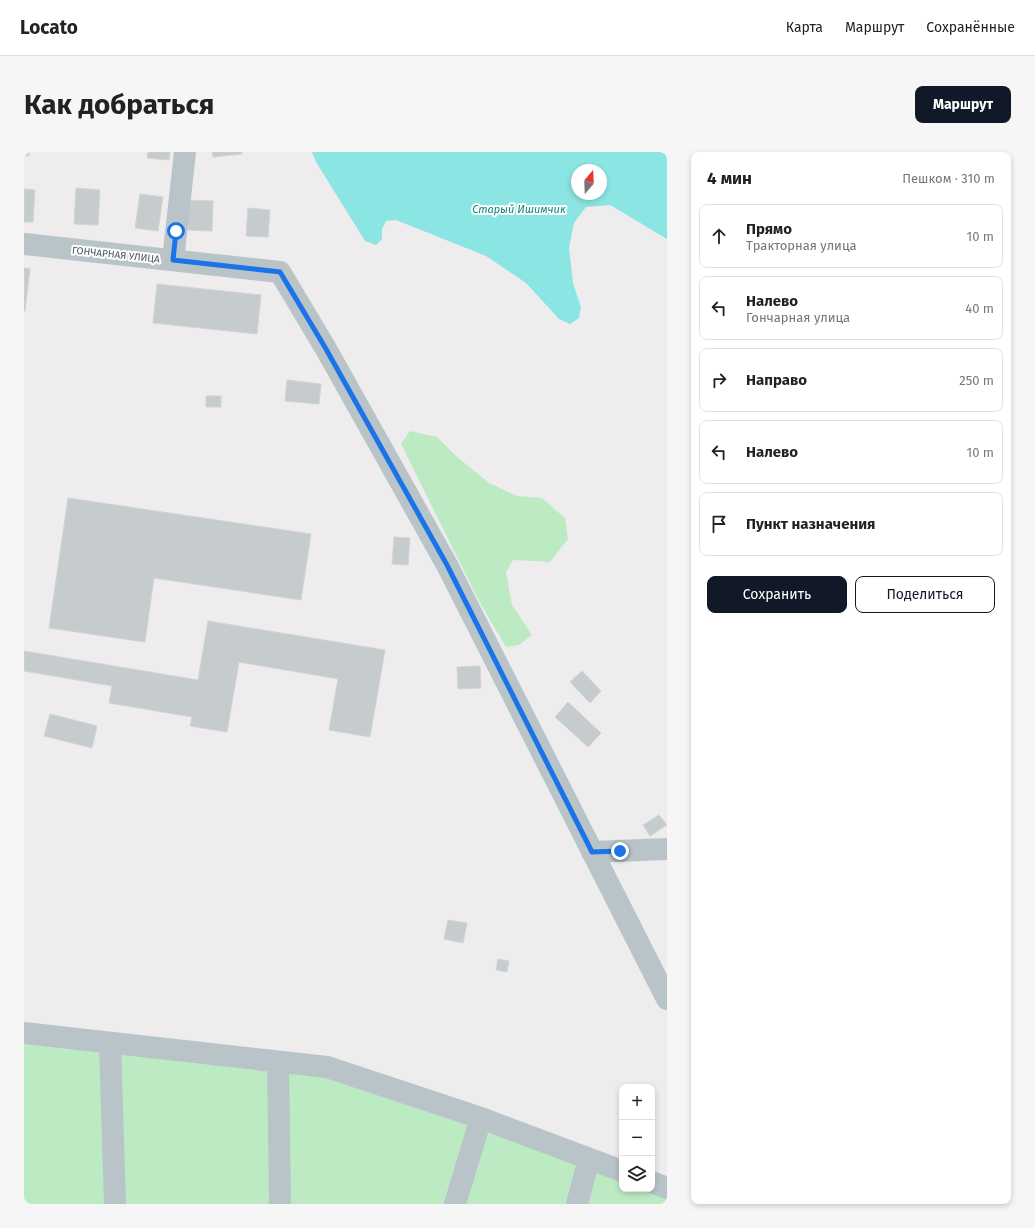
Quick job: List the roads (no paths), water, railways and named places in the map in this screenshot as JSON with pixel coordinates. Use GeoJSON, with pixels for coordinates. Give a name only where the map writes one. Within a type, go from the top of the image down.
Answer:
{"type":"FeatureCollection","features":[{"type":"Feature","properties":{"kind":"street"},"geometry":{"type":"LineString","coordinates":[[173,260],[185,152]]}},
{"type":"Feature","properties":{"kind":"street","name":"ГОНЧАРНАЯ УЛИЦА"},"geometry":{"type":"LineString","coordinates":[[24,244],[280,272],[326,349],[447,565],[592,852]]}},
{"type":"Feature","properties":{"kind":"street"},"geometry":{"type":"LineString","coordinates":[[667,849],[592,852],[667,999]]}},
{"type":"Feature","properties":{"kind":"street"},"geometry":{"type":"LineString","coordinates":[[24,1033],[110,1044],[327,1067],[481,1118],[619,1170]]}},
{"type":"Feature","properties":{"kind":"street"},"geometry":{"type":"LineString","coordinates":[[110,1044],[115,1204]]}},
{"type":"Feature","properties":{"kind":"street"},"geometry":{"type":"LineString","coordinates":[[278,1062],[280,1204]]}},
{"type":"Feature","properties":{"kind":"street"},"geometry":{"type":"LineString","coordinates":[[455,1204],[481,1118]]}},
{"type":"Feature","properties":{"kind":"street"},"geometry":{"type":"LineString","coordinates":[[577,1204],[589,1159]]}},
{"type":"Feature","properties":{"kind":"street"},"geometry":{"type":"LineString","coordinates":[[655,1183],[667,1188]]}},
{"type":"Feature","properties":{"kind":"water","name":"Старый Ишимчик"},"geometry":{"type":"Polygon","coordinates":[[[312,152],[667,152],[667,239],[610,205],[586,207],[574,223],[569,248],[573,283],[581,307],[579,318],[570,324],[559,319],[526,283],[486,256],[396,220],[386,221],[382,229],[382,239],[376,245],[365,241],[316,162],[312,152]]]}}]}
